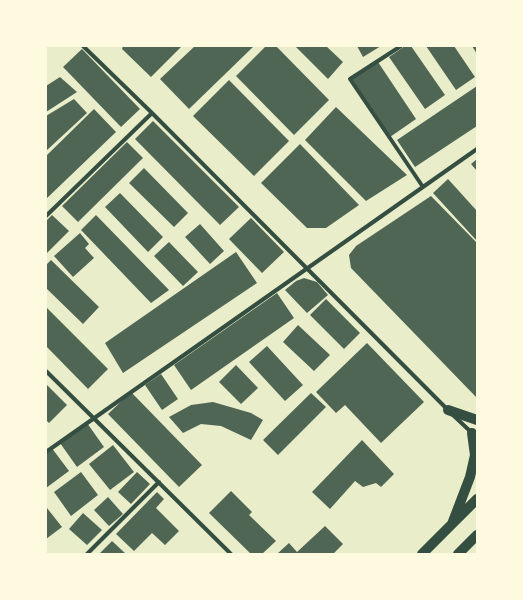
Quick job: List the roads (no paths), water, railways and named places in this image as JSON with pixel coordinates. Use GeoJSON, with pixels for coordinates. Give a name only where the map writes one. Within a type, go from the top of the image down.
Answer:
{"type":"FeatureCollection","features":[{"type":"Feature","properties":{"kind":"main road"},"geometry":{"type":"LineString","coordinates":[[448,410],[477,420]]}},
{"type":"Feature","properties":{"kind":"main road"},"geometry":{"type":"LineString","coordinates":[[452,524],[470,476],[475,455],[474,436]]}},
{"type":"Feature","properties":{"kind":"main road"},"geometry":{"type":"LineString","coordinates":[[422,554],[477,499]]}},
{"type":"Feature","properties":{"kind":"main road"},"geometry":{"type":"LineString","coordinates":[[458,554],[477,535]]}},
{"type":"Feature","properties":{"kind":"street"},"geometry":{"type":"LineString","coordinates":[[83,46],[152,112],[474,436]]}},
{"type":"Feature","properties":{"kind":"street"},"geometry":{"type":"LineString","coordinates":[[401,46],[350,79],[423,187]]}},
{"type":"Feature","properties":{"kind":"street"},"geometry":{"type":"LineString","coordinates":[[46,216],[152,112]]}},
{"type":"Feature","properties":{"kind":"street"},"geometry":{"type":"LineString","coordinates":[[46,452],[477,149]]}},
{"type":"Feature","properties":{"kind":"street"},"geometry":{"type":"LineString","coordinates":[[46,371],[231,554]]}},
{"type":"Feature","properties":{"kind":"street"},"geometry":{"type":"LineString","coordinates":[[87,554],[159,482]]}}]}
